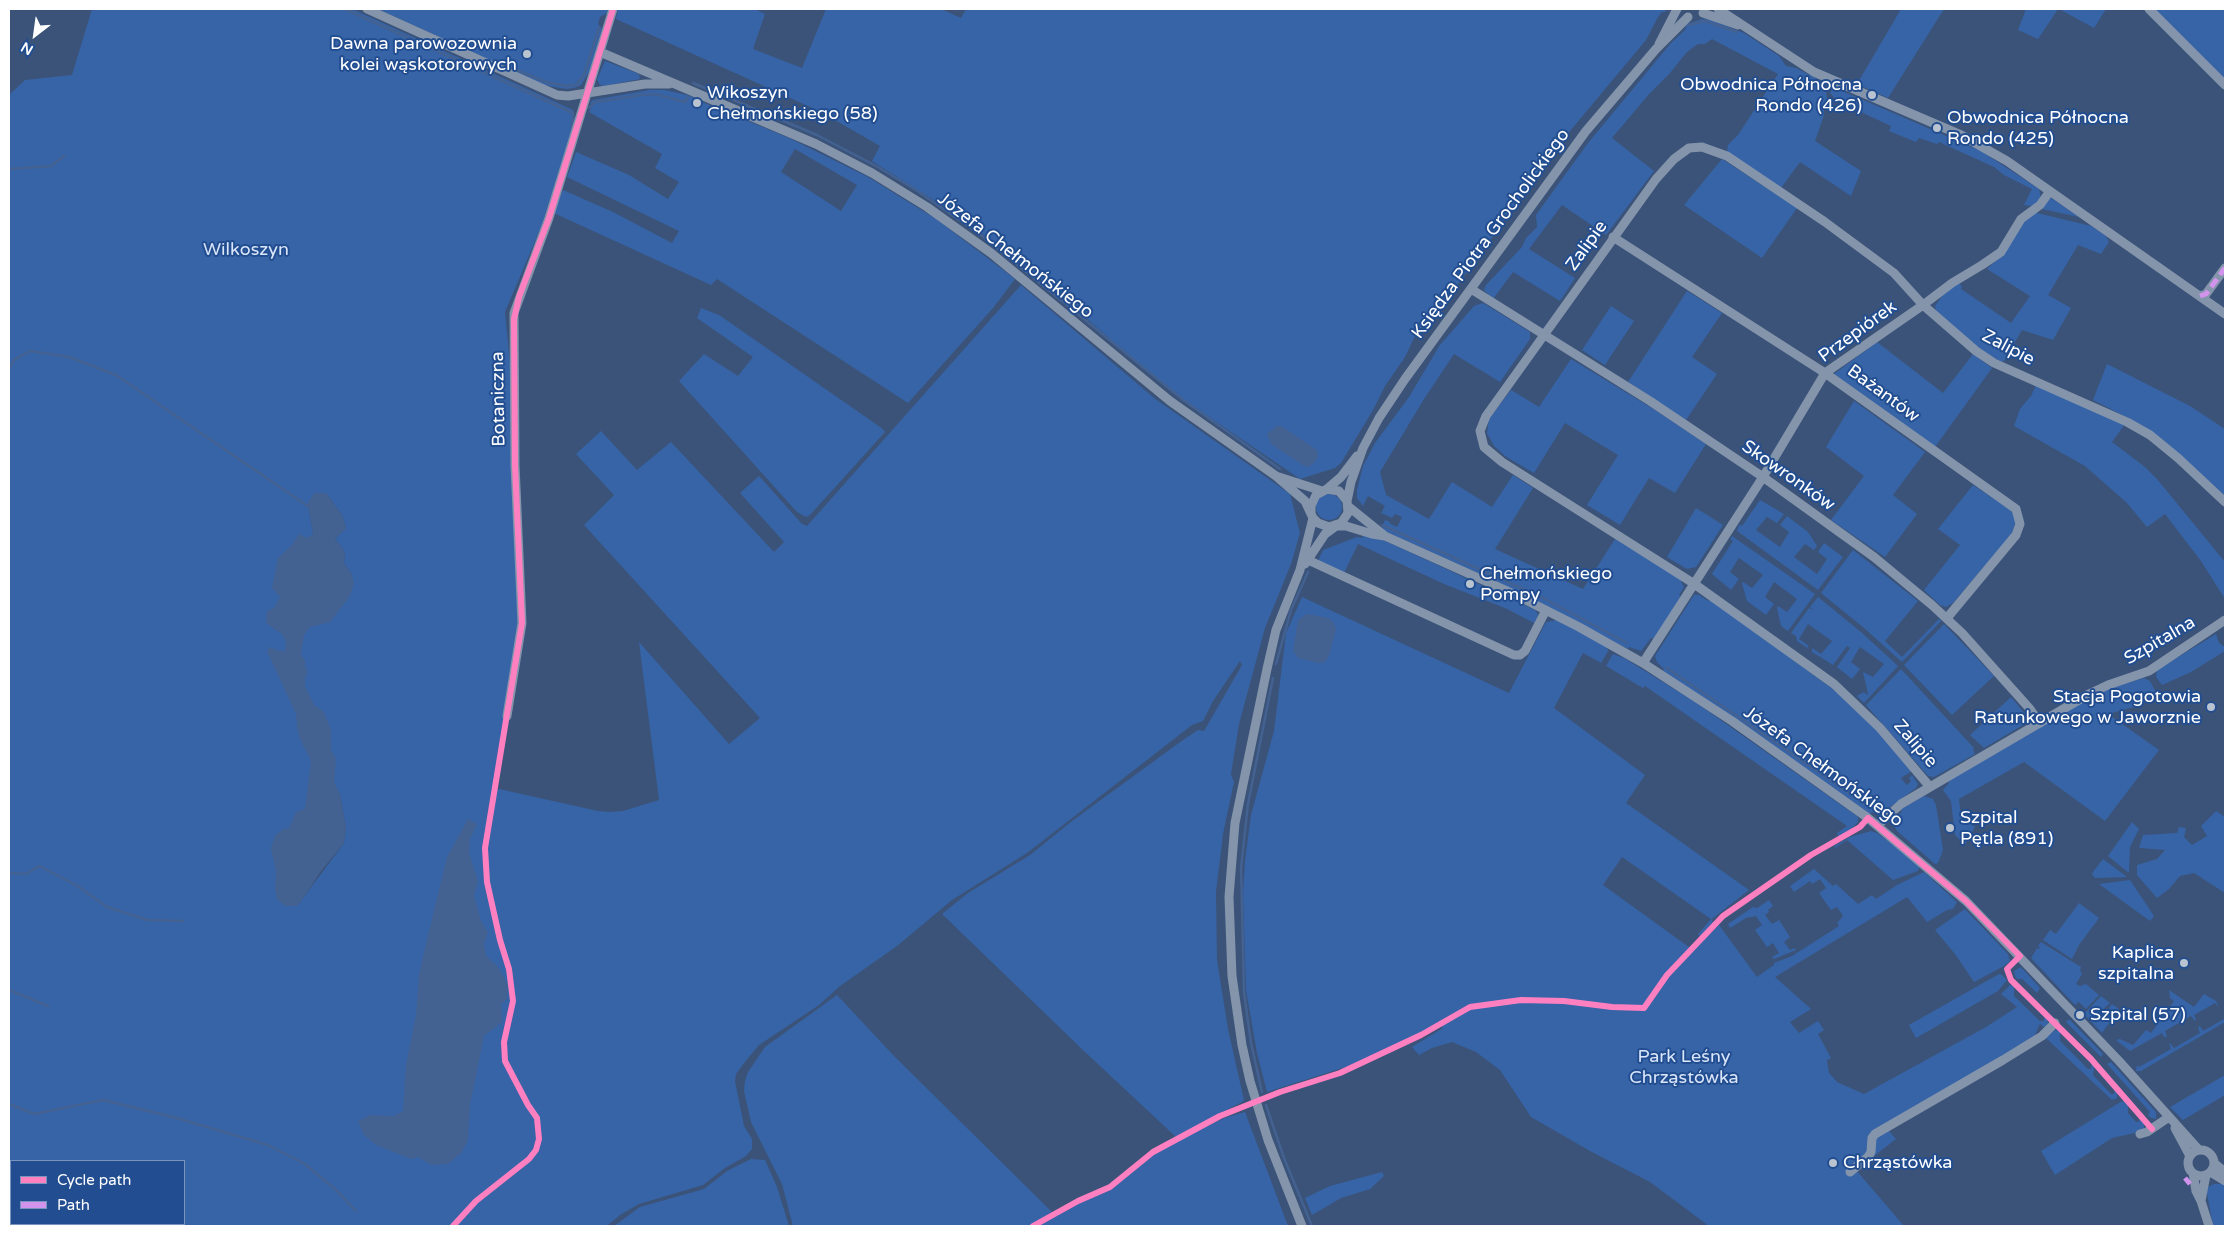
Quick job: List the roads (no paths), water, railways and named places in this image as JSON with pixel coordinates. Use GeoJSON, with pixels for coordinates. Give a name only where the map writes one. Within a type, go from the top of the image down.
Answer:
{"type":"FeatureCollection","features":[{"type":"Feature","properties":{"kind":"street","name":"Józefa Chełmońskiego"},"geometry":{"type":"LineString","coordinates":[[367,9],[539,88],[562,95],[658,83],[684,87]]}},
{"type":"Feature","properties":{"kind":"street"},"geometry":{"type":"LineString","coordinates":[[588,93],[613,9]]}},
{"type":"Feature","properties":{"kind":"street"},"geometry":{"type":"LineString","coordinates":[[1677,9],[1688,17],[1694,18],[1705,11],[1744,27]]}},
{"type":"Feature","properties":{"kind":"street","name":"Księdza Piotra Grocholickiego"},"geometry":{"type":"LineString","coordinates":[[1656,49],[1677,9]]}},
{"type":"Feature","properties":{"kind":"street"},"geometry":{"type":"LineString","coordinates":[[1718,9],[1800,65],[1828,80],[1960,135],[1985,148],[2050,190],[2225,314]]}},
{"type":"Feature","properties":{"kind":"street"},"geometry":{"type":"LineString","coordinates":[[2149,9],[2225,85]]}},
{"type":"Feature","properties":{"kind":"street","name":"Księdza Piotra Grocholickiego"},"geometry":{"type":"LineString","coordinates":[[1325,490],[1341,477],[1363,448],[1392,398],[1586,131],[1656,49],[1688,17]]}},
{"type":"Feature","properties":{"kind":"street","name":"Józefa Chełmońskiego"},"geometry":{"type":"LineString","coordinates":[[600,52],[816,144],[872,174],[927,207],[991,253],[1170,401],[1276,476],[1304,501],[1312,515]]}},
{"type":"Feature","properties":{"kind":"street","name":"Botaniczna"},"geometry":{"type":"LineString","coordinates":[[507,716],[522,623],[515,465],[514,313],[549,218],[588,93]]}},
{"type":"Feature","properties":{"kind":"street","name":"Zalipie"},"geometry":{"type":"LineString","coordinates":[[1930,787],[1880,728],[1834,684],[1694,583],[1502,462],[1484,446],[1480,431],[1486,416],[1656,178],[1674,159],[1689,148],[1702,147],[1727,156],[1825,222],[1894,273],[1923,305],[1967,344],[1994,363],[2127,422],[2150,435],[2178,458],[2225,502]]}},
{"type":"Feature","properties":{"kind":"street","name":"Przepiórek"},"geometry":{"type":"LineString","coordinates":[[1643,663],[1763,477],[1825,373],[1923,305],[1952,282],[2001,252],[2021,219],[2040,205],[2050,190]]}},
{"type":"Feature","properties":{"kind":"street","name":"Bażantów"},"geometry":{"type":"LineString","coordinates":[[1614,237],[1825,373],[2016,509],[2020,524],[2016,535],[1947,618]]}},
{"type":"Feature","properties":{"kind":"street"},"geometry":{"type":"LineString","coordinates":[[2200,296],[2206,294],[2225,268]]}},
{"type":"Feature","properties":{"kind":"street","name":"Skowronków"},"geometry":{"type":"LineString","coordinates":[[1471,289],[1650,401],[1763,477],[1874,557],[1947,618],[1994,668],[2040,723]]}},
{"type":"Feature","properties":{"kind":"street","name":"Księdza Piotra Grocholickiego"},"geometry":{"type":"LineString","coordinates":[[1348,504],[1351,482],[1363,448]]}},
{"type":"Feature","properties":{"kind":"street","name":"Józefa Chełmońskiego"},"geometry":{"type":"LineString","coordinates":[[1276,476],[1325,490]]}},
{"type":"Feature","properties":{"kind":"street"},"geometry":{"type":"LineString","coordinates":[[1300,570],[1325,534],[1346,519],[1348,504],[1339,491],[1325,490],[1312,500],[1312,515],[1300,570],[1283,610],[1271,650],[1242,787],[1231,864],[1229,929],[1232,976],[1238,1020],[1250,1081],[1271,1147],[1302,1226]]}},
{"type":"Feature","properties":{"kind":"street","name":"Józefa Chełmońskiego"},"geometry":{"type":"LineString","coordinates":[[1348,504],[1385,536]]}},
{"type":"Feature","properties":{"kind":"street"},"geometry":{"type":"LineString","coordinates":[[1312,515],[1323,526],[1336,526]]}},
{"type":"Feature","properties":{"kind":"street","name":"Józefa Chełmońskiego"},"geometry":{"type":"LineString","coordinates":[[1336,526],[1346,526],[1385,536],[1546,610],[1643,663],[1724,716],[1878,825],[1972,907],[2119,1061],[2199,1150]]}},
{"type":"Feature","properties":{"kind":"street"},"geometry":{"type":"LineString","coordinates":[[1308,560],[1514,655],[1520,655],[1525,651],[1546,610]]}},
{"type":"Feature","properties":{"kind":"street","name":"Szpitalna"},"geometry":{"type":"LineString","coordinates":[[1878,825],[1900,804],[2108,684],[2148,671],[2225,620]]}},
{"type":"Feature","properties":{"kind":"street"},"geometry":{"type":"LineString","coordinates":[[1850,1172],[1868,1157],[1871,1152],[1872,1138],[1875,1134],[1964,1084],[2033,1041],[2054,1023]]}},
{"type":"Feature","properties":{"kind":"street","name":"Józefa Chełmońskiego"},"geometry":{"type":"LineString","coordinates":[[2170,1118],[2190,1156]]}},
{"type":"Feature","properties":{"kind":"street"},"geometry":{"type":"LineString","coordinates":[[2140,1134],[2147,1132],[2170,1118]]}},
{"type":"Feature","properties":{"kind":"street"},"geometry":{"type":"LineString","coordinates":[[2209,1226],[2196,1191],[2193,1173],[2188,1165],[2190,1156],[2199,1150],[2209,1153],[2214,1163],[2225,1172]]}},
{"type":"Feature","properties":{"kind":"street"},"geometry":{"type":"LineString","coordinates":[[2201,1201],[2208,1174],[2214,1163]]}},
{"type":"Feature","properties":{"kind":"street"},"geometry":{"type":"LineString","coordinates":[[2193,1173],[2202,1176],[2208,1174],[2225,1181]]}},
{"type":"Feature","properties":{"kind":"waterway"},"geometry":{"type":"LineString","coordinates":[[345,9],[573,113],[572,128]]}},
{"type":"Feature","properties":{"kind":"waterway"},"geometry":{"type":"LineString","coordinates":[[1688,25],[1705,21],[1737,32]]}},
{"type":"Feature","properties":{"kind":"waterway"},"geometry":{"type":"LineString","coordinates":[[504,65],[546,82],[567,86],[576,85],[584,75],[599,28]]}},
{"type":"Feature","properties":{"kind":"waterway"},"geometry":{"type":"LineString","coordinates":[[693,83],[817,135],[878,167],[916,190],[981,235],[1182,399],[1280,469]]}},
{"type":"Feature","properties":{"kind":"waterway"},"geometry":{"type":"LineString","coordinates":[[589,108],[595,102],[641,95],[655,94],[685,102],[688,97]]}},
{"type":"Feature","properties":{"kind":"waterway"},"geometry":{"type":"LineString","coordinates":[[9,169],[51,166],[64,156]]}},
{"type":"Feature","properties":{"kind":"waterway"},"geometry":{"type":"LineString","coordinates":[[9,369],[14,360],[30,351],[69,357],[116,375],[309,507]]}},
{"type":"Feature","properties":{"kind":"waterway"},"geometry":{"type":"LineString","coordinates":[[1382,525],[1545,599],[1627,643]]}},
{"type":"Feature","properties":{"kind":"waterway"},"geometry":{"type":"LineString","coordinates":[[1276,664],[1291,610],[1308,572]]}},
{"type":"Feature","properties":{"kind":"waterway"},"geometry":{"type":"LineString","coordinates":[[1667,668],[1871,808]]}},
{"type":"Feature","properties":{"kind":"waterway"},"geometry":{"type":"LineString","coordinates":[[1262,1092],[1251,1043],[1244,992],[1241,868],[1248,804],[1273,678]]}},
{"type":"Feature","properties":{"kind":"waterway"},"geometry":{"type":"LineString","coordinates":[[9,873],[26,874],[39,866],[76,885],[107,907],[147,920],[183,921]]}},
{"type":"Feature","properties":{"kind":"waterway"},"geometry":{"type":"LineString","coordinates":[[9,990],[48,1006]]}},
{"type":"Feature","properties":{"kind":"waterway"},"geometry":{"type":"LineString","coordinates":[[9,1104],[34,1114],[103,1100],[173,1117],[268,1145],[305,1164],[336,1190],[356,1211]]}},
{"type":"Feature","properties":{"kind":"waterway"},"geometry":{"type":"LineString","coordinates":[[1266,1105],[1284,1158],[1312,1226]]}},
{"type":"Feature","properties":{"kind":"place","name":"Dawna parowozownia kolei wąskotorowych"},"geometry":{"type":"Point","coordinates":[527,54]}},
{"type":"Feature","properties":{"kind":"place","name":"Obwodnica Północna Rondo (426)"},"geometry":{"type":"Point","coordinates":[1872,95]}},
{"type":"Feature","properties":{"kind":"place","name":"Wikoszyn Chełmońskiego (58)"},"geometry":{"type":"Point","coordinates":[697,103]}},
{"type":"Feature","properties":{"kind":"place","name":"Obwodnica Północna Rondo (425)"},"geometry":{"type":"Point","coordinates":[1937,128]}},
{"type":"Feature","properties":{"kind":"place","name":"Chełmońskiego Pompy"},"geometry":{"type":"Point","coordinates":[1470,584]}},
{"type":"Feature","properties":{"kind":"place","name":"Stacja Pogotowia Ratunkowego w Jaworznie"},"geometry":{"type":"Point","coordinates":[2211,707]}},
{"type":"Feature","properties":{"kind":"place","name":"Szpital Pętla (891)"},"geometry":{"type":"Point","coordinates":[1950,828]}},
{"type":"Feature","properties":{"kind":"place","name":"Kaplica szpitalna"},"geometry":{"type":"Point","coordinates":[2184,963]}},
{"type":"Feature","properties":{"kind":"place","name":"Szpital (57)"},"geometry":{"type":"Point","coordinates":[2080,1015]}},
{"type":"Feature","properties":{"kind":"place","name":"Chrząstówka"},"geometry":{"type":"Point","coordinates":[1833,1163]}},
{"type":"Feature","properties":{"kind":"park label","name":"Wilkoszyn"},"geometry":{"type":"Point","coordinates":[246,250]}},
{"type":"Feature","properties":{"kind":"park label","name":"Park Leśny Chrząstówka"},"geometry":{"type":"Point","coordinates":[1684,1067]}}]}
